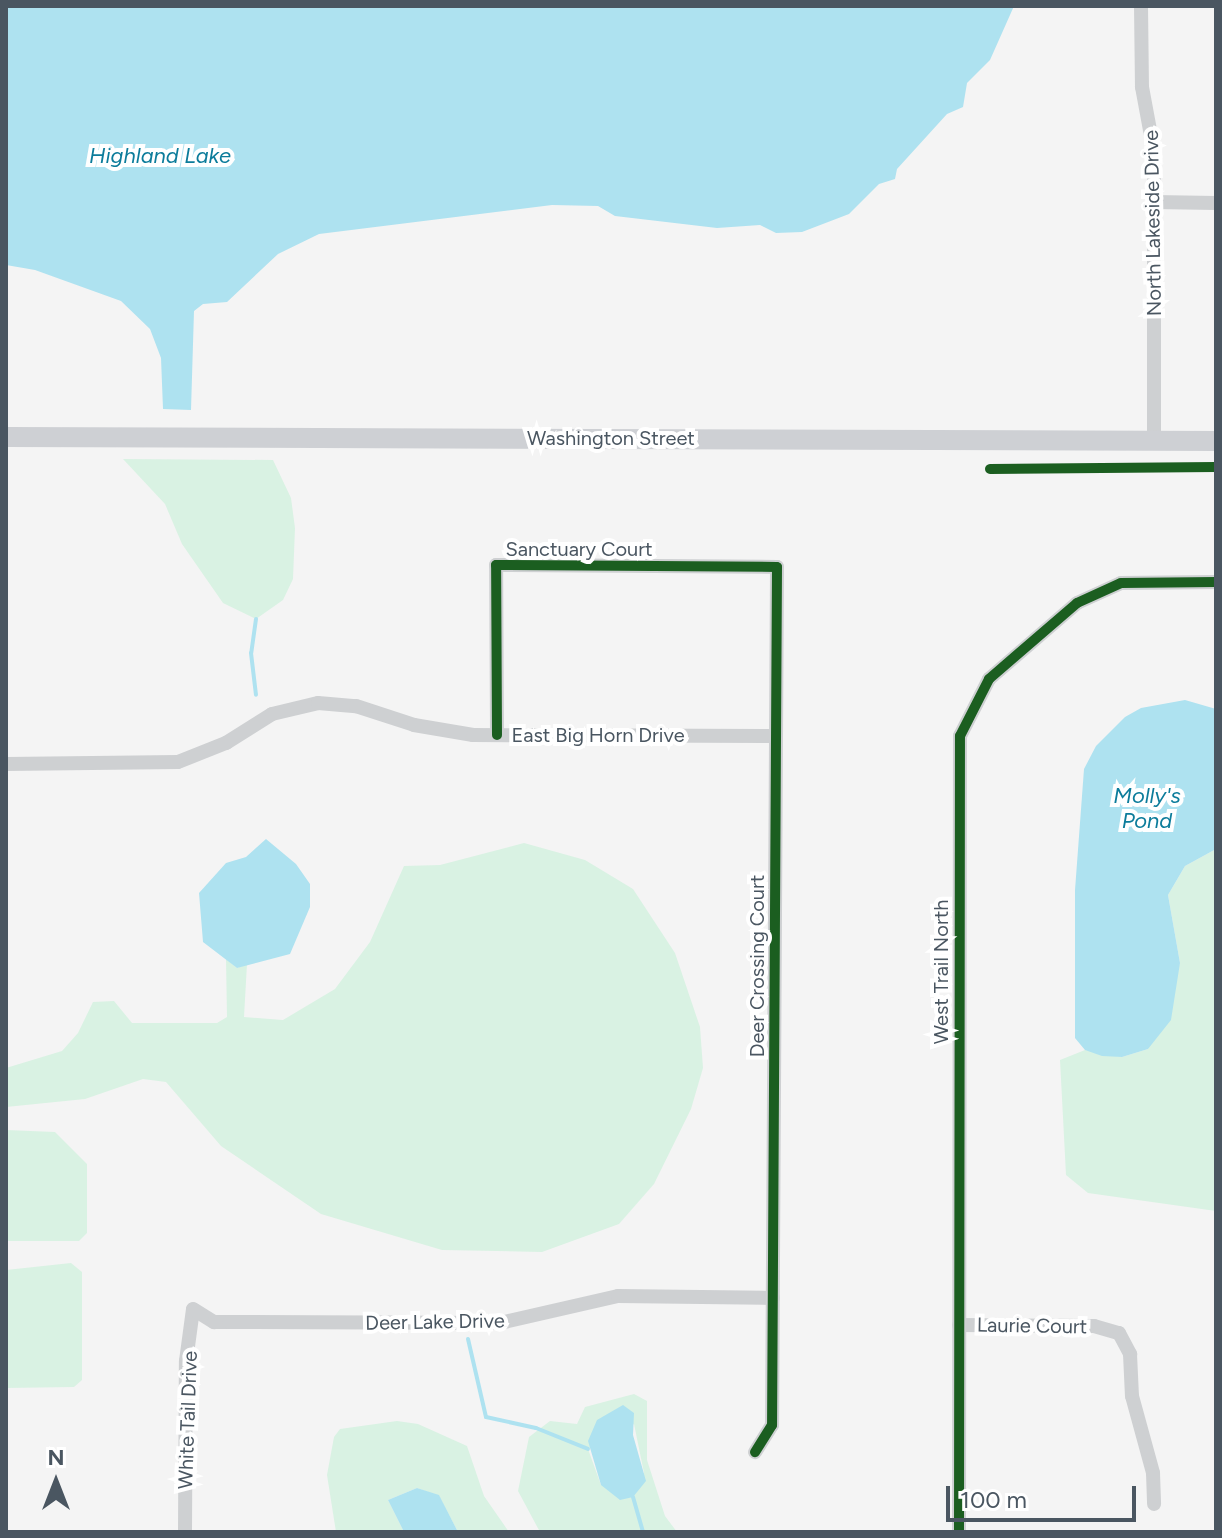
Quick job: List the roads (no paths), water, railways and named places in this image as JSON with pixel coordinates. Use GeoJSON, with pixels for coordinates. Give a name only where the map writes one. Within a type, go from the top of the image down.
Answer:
{"type":"FeatureCollection","features":[{"type":"Feature","properties":{"kind":"main road","name":"Washington Street"},"geometry":{"type":"LineString","coordinates":[[6,437],[1216,441]]}},
{"type":"Feature","properties":{"kind":"street","name":"North Lakeside Drive"},"geometry":{"type":"LineString","coordinates":[[1141,6],[1142,87],[1152,122],[1154,441]]}},
{"type":"Feature","properties":{"kind":"street"},"geometry":{"type":"LineString","coordinates":[[1154,202],[1216,203]]}},
{"type":"Feature","properties":{"kind":"street","name":"Sanctuary Court"},"geometry":{"type":"LineString","coordinates":[[497,735],[496,565],[684,567]]}},
{"type":"Feature","properties":{"kind":"street","name":"Deer Crossing Court"},"geometry":{"type":"LineString","coordinates":[[684,567],[777,567],[772,1425],[755,1452]]}},
{"type":"Feature","properties":{"kind":"street","name":"West Trail North"},"geometry":{"type":"LineString","coordinates":[[959,1532],[959,758],[965,720],[975,698],[1005,661],[1095,592],[1121,583],[1216,582]]}},
{"type":"Feature","properties":{"kind":"street","name":"East Big Horn Drive"},"geometry":{"type":"LineString","coordinates":[[6,764],[178,762],[226,743],[272,714],[318,703],[365,708],[444,732],[776,736]]}},
{"type":"Feature","properties":{"kind":"street","name":"Deer Lake Drive"},"geometry":{"type":"LineString","coordinates":[[193,1309],[214,1322],[500,1323],[618,1296],[773,1298]]}},
{"type":"Feature","properties":{"kind":"street","name":"White Tail Drive"},"geometry":{"type":"LineString","coordinates":[[185,1532],[186,1361],[193,1309]]}},
{"type":"Feature","properties":{"kind":"street","name":"Laurie Court"},"geometry":{"type":"LineString","coordinates":[[959,1325],[1094,1326],[1119,1333],[1130,1354],[1132,1396],[1153,1473],[1154,1504]]}},
{"type":"Feature","properties":{"kind":"water","name":"Highland Lake"},"geometry":{"type":"Polygon","coordinates":[[[6,6],[1014,6],[990,60],[967,83],[963,107],[947,114],[897,169],[895,179],[879,184],[849,214],[802,232],[776,233],[760,225],[717,228],[615,216],[598,206],[552,205],[319,234],[278,254],[227,302],[203,304],[194,311],[191,410],[163,409],[161,358],[150,329],[121,301],[35,270],[6,265],[6,6]]]}},
{"type":"Feature","properties":{"kind":"water","name":"Molly's Pond"},"geometry":{"type":"Polygon","coordinates":[[[1185,700],[1216,709],[1216,849],[1185,866],[1168,895],[1180,963],[1171,1020],[1148,1049],[1122,1057],[1102,1056],[1085,1050],[1075,1038],[1075,890],[1084,769],[1096,746],[1125,717],[1141,708],[1185,700]]]}},
{"type":"Feature","properties":{"kind":"water"},"geometry":{"type":"Polygon","coordinates":[[[266,839],[296,864],[310,884],[310,907],[290,954],[237,968],[203,942],[199,893],[226,863],[246,857],[266,839]]]}},
{"type":"Feature","properties":{"kind":"water"},"geometry":{"type":"Polygon","coordinates":[[[623,1405],[634,1413],[633,1435],[646,1481],[633,1497],[620,1500],[601,1485],[588,1441],[597,1420],[623,1405]]]}},
{"type":"Feature","properties":{"kind":"water"},"geometry":{"type":"Polygon","coordinates":[[[417,1488],[439,1495],[458,1532],[404,1532],[388,1500],[417,1488]]]}},
{"type":"Feature","properties":{"kind":"waterway"},"geometry":{"type":"LineString","coordinates":[[256,619],[251,653],[256,695]]}},
{"type":"Feature","properties":{"kind":"waterway"},"geometry":{"type":"LineString","coordinates":[[468,1339],[486,1417],[536,1428],[588,1449]]}},
{"type":"Feature","properties":{"kind":"waterway"},"geometry":{"type":"LineString","coordinates":[[633,1497],[643,1532]]}}]}
